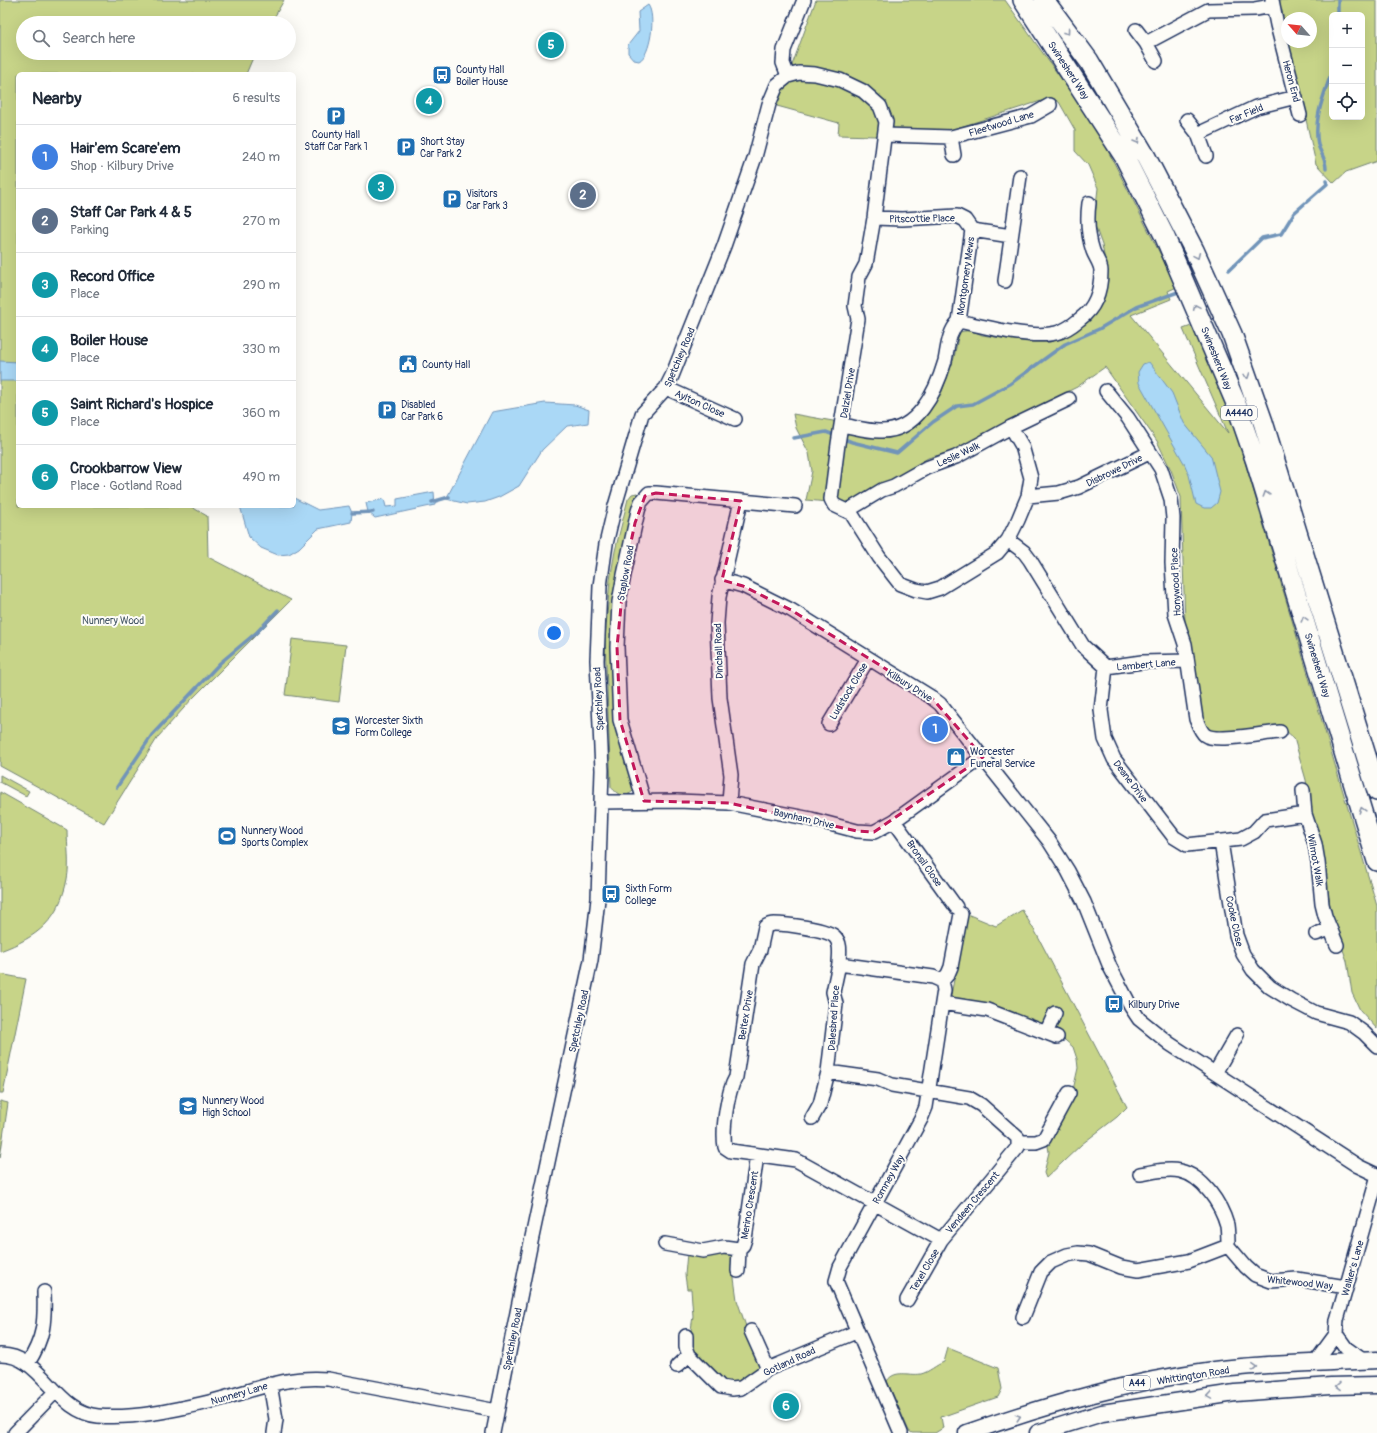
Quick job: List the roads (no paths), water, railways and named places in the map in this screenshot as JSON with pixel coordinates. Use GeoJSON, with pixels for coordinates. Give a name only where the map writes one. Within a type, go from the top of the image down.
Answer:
{"type":"FeatureCollection","features":[{"type":"Feature","properties":{"kind":"highway","name":"Swinesherd Way"},"geometry":{"type":"LineString","coordinates":[[1023,0],[1124,156],[1164,235],[1232,393],[1258,470],[1377,861]]}},
{"type":"Feature","properties":{"kind":"highway","name":"Swinesherd Way"},"geometry":{"type":"LineString","coordinates":[[1044,0],[1089,61],[1146,157],[1194,250],[1232,334],[1263,422],[1377,791]]}},
{"type":"Feature","properties":{"kind":"main road","name":"Whittington Road"},"geometry":{"type":"LineString","coordinates":[[967,1433],[1073,1398],[1114,1387],[1213,1370],[1370,1361]]}},
{"type":"Feature","properties":{"kind":"main road"},"geometry":{"type":"LineString","coordinates":[[1038,1433],[1102,1413],[1235,1392],[1331,1386],[1377,1385]]}},
{"type":"Feature","properties":{"kind":"street"},"geometry":{"type":"LineString","coordinates":[[788,76],[783,63],[784,50],[804,0]]}},
{"type":"Feature","properties":{"kind":"street"},"geometry":{"type":"LineString","coordinates":[[1146,43],[1207,5],[1255,9],[1272,3]]}},
{"type":"Feature","properties":{"kind":"street","name":"Heron End"},"geometry":{"type":"LineString","coordinates":[[1272,3],[1300,115]]}},
{"type":"Feature","properties":{"kind":"street"},"geometry":{"type":"LineString","coordinates":[[1136,30],[1146,43],[1156,61]]}},
{"type":"Feature","properties":{"kind":"street","name":"Dalziel Drive"},"geometry":{"type":"LineString","coordinates":[[788,76],[799,73],[815,74],[840,80],[863,91],[880,106],[886,122],[874,218],[866,264],[859,277],[855,306],[858,319],[838,444],[831,499],[834,505],[851,513],[879,557],[900,584],[916,590],[927,592],[940,588],[997,553],[1008,540],[1028,496],[1031,478],[1022,446],[1011,427]]}},
{"type":"Feature","properties":{"kind":"street","name":"Spetchley Road"},"geometry":{"type":"LineString","coordinates":[[493,1433],[591,960],[598,899],[602,770],[597,660],[601,579],[615,506],[642,414],[666,388],[724,246],[755,157],[769,104],[778,85],[788,76]]}},
{"type":"Feature","properties":{"kind":"street","name":"Far Field"},"geometry":{"type":"LineString","coordinates":[[1198,134],[1256,107],[1296,96]]}},
{"type":"Feature","properties":{"kind":"street","name":"Fleetwood Lane"},"geometry":{"type":"LineString","coordinates":[[885,135],[951,138],[1031,116],[1050,105]]}},
{"type":"Feature","properties":{"kind":"street"},"geometry":{"type":"LineString","coordinates":[[1187,120],[1198,134],[1206,156]]}},
{"type":"Feature","properties":{"kind":"street"},"geometry":{"type":"LineString","coordinates":[[951,138],[954,155]]}},
{"type":"Feature","properties":{"kind":"street"},"geometry":{"type":"LineString","coordinates":[[1005,281],[1020,176]]}},
{"type":"Feature","properties":{"kind":"street"},"geometry":{"type":"LineString","coordinates":[[841,428],[879,432],[896,430],[911,421],[922,409],[934,391],[944,361],[950,334],[959,321],[1039,335],[1057,333],[1071,326],[1084,316],[1093,306],[1099,292],[1101,269],[1093,250],[1087,218],[1089,203]]}},
{"type":"Feature","properties":{"kind":"street","name":"Pitscottie Place"},"geometry":{"type":"LineString","coordinates":[[874,218],[902,219],[958,216],[966,220],[972,230]]}},
{"type":"Feature","properties":{"kind":"street"},"geometry":{"type":"LineString","coordinates":[[972,230],[1011,236]]}},
{"type":"Feature","properties":{"kind":"street","name":"Montgomery Mews"},"geometry":{"type":"LineString","coordinates":[[959,321],[972,230]]}},
{"type":"Feature","properties":{"kind":"street","name":"Aylton Close"},"geometry":{"type":"LineString","coordinates":[[666,388],[735,419]]}},
{"type":"Feature","properties":{"kind":"street","name":"Honywood Place"},"geometry":{"type":"LineString","coordinates":[[1106,391],[1128,418],[1161,470],[1171,498],[1173,518],[1172,562],[1175,614],[1185,644],[1196,719],[1205,735],[1227,738],[1280,732]]}},
{"type":"Feature","properties":{"kind":"street","name":"Leslie Walk"},"geometry":{"type":"LineString","coordinates":[[847,511],[882,490],[894,486],[926,468],[956,457],[1011,427],[1070,399]]}},
{"type":"Feature","properties":{"kind":"street","name":"Disbrowe Drive"},"geometry":{"type":"LineString","coordinates":[[1028,496],[1059,493],[1080,488],[1149,453]]}},
{"type":"Feature","properties":{"kind":"street","name":"Staplow Road"},"geometry":{"type":"LineString","coordinates":[[644,801],[620,720],[617,647],[619,602],[641,502],[649,493],[796,506]]}},
{"type":"Feature","properties":{"kind":"street","name":"Dinchall Road"},"geometry":{"type":"LineString","coordinates":[[729,803],[731,775],[729,755],[723,727],[718,669],[718,597],[741,500]]}},
{"type":"Feature","properties":{"kind":"street"},"geometry":{"type":"LineString","coordinates":[[1008,540],[1024,552],[1030,560],[1083,646],[1106,667]]}},
{"type":"Feature","properties":{"kind":"street","name":"Kilbury Drive"},"geometry":{"type":"LineString","coordinates":[[722,580],[743,586],[791,610],[940,704],[1049,841],[1068,871],[1084,902],[1110,967],[1139,1019],[1170,1044],[1358,1166],[1377,1175]]}},
{"type":"Feature","properties":{"kind":"street","name":"Ludstock Close"},"geometry":{"type":"LineString","coordinates":[[829,724],[868,659]]}},
{"type":"Feature","properties":{"kind":"street","name":"Lambert Lane"},"geometry":{"type":"LineString","coordinates":[[1106,667],[1142,662],[1187,660]]}},
{"type":"Feature","properties":{"kind":"street","name":"Deane Drive"},"geometry":{"type":"LineString","coordinates":[[1106,667],[1101,698],[1102,724],[1105,739],[1114,759],[1174,837],[1187,845],[1221,842],[1248,837],[1265,820],[1305,814]]}},
{"type":"Feature","properties":{"kind":"street","name":"Baynham Drive"},"geometry":{"type":"LineString","coordinates":[[601,802],[644,801],[729,803],[811,819],[866,833],[874,832],[894,821],[983,757]]}},
{"type":"Feature","properties":{"kind":"street","name":"Wilmot Walk"},"geometry":{"type":"LineString","coordinates":[[1303,790],[1305,814],[1315,844],[1322,904],[1337,945]]}},
{"type":"Feature","properties":{"kind":"street","name":"Bronsil Close"},"geometry":{"type":"LineString","coordinates":[[894,821],[958,911],[951,967],[948,974],[942,981]]}},
{"type":"Feature","properties":{"kind":"street","name":"Cooke Close"},"geometry":{"type":"LineString","coordinates":[[1221,842],[1236,935],[1243,954],[1253,970],[1270,987],[1291,1000],[1316,1013],[1349,1022],[1364,1033],[1377,1046]]}},
{"type":"Feature","properties":{"kind":"street","name":"Beltex Drive"},"geometry":{"type":"LineString","coordinates":[[839,964],[840,950],[838,941],[834,935],[817,930],[772,924],[765,927],[760,950],[753,964],[736,1077],[731,1085],[723,1137],[725,1147],[731,1151],[796,1160],[875,1203]]}},
{"type":"Feature","properties":{"kind":"street"},"geometry":{"type":"LineString","coordinates":[[1316,934],[1330,929]]}},
{"type":"Feature","properties":{"kind":"street"},"geometry":{"type":"LineString","coordinates":[[839,964],[933,977],[942,981]]}},
{"type":"Feature","properties":{"kind":"street","name":"Dalesbred Place"},"geometry":{"type":"LineString","coordinates":[[812,1118],[820,1104],[828,1072],[836,1004],[833,992],[839,964]]}},
{"type":"Feature","properties":{"kind":"street","name":"Romney Way"},"geometry":{"type":"LineString","coordinates":[[901,1433],[856,1332],[836,1281],[840,1267],[921,1119],[930,1091],[944,990],[942,981]]}},
{"type":"Feature","properties":{"kind":"street"},"geometry":{"type":"LineString","coordinates":[[942,1003],[987,1010],[1052,1035],[1054,1013]]}},
{"type":"Feature","properties":{"kind":"street"},"geometry":{"type":"LineString","coordinates":[[1215,1073],[1237,1035]]}},
{"type":"Feature","properties":{"kind":"street"},"geometry":{"type":"LineString","coordinates":[[828,1072],[878,1079],[892,1085],[969,1098],[1014,1132],[1019,1142],[1036,1142],[1044,1139],[1069,1093]]}},
{"type":"Feature","properties":{"kind":"street","name":"Vendeen Crescent"},"geometry":{"type":"LineString","coordinates":[[875,1203],[941,1240],[1018,1146],[1019,1142]]}},
{"type":"Feature","properties":{"kind":"street","name":"Merino Crescent"},"geometry":{"type":"LineString","coordinates":[[665,1244],[703,1251],[724,1247],[739,1249],[743,1245],[745,1239],[757,1155]]}},
{"type":"Feature","properties":{"kind":"street"},"geometry":{"type":"LineString","coordinates":[[1023,1317],[1041,1272],[1051,1262],[1067,1255],[1078,1253],[1089,1254],[1121,1267],[1138,1270],[1189,1261],[1228,1246],[1227,1226],[1220,1208],[1210,1192],[1196,1178],[1181,1171],[1170,1170],[1140,1174]]}},
{"type":"Feature","properties":{"kind":"street","name":"Walker's Lane"},"geometry":{"type":"LineString","coordinates":[[1314,1364],[1336,1334],[1337,1320],[1377,1179]]}},
{"type":"Feature","properties":{"kind":"street","name":"Texel Close"},"geometry":{"type":"LineString","coordinates":[[907,1300],[941,1240]]}},
{"type":"Feature","properties":{"kind":"street","name":"Whitewood Way"},"geometry":{"type":"LineString","coordinates":[[1228,1246],[1255,1275],[1270,1281],[1297,1279],[1346,1287]]}},
{"type":"Feature","properties":{"kind":"street"},"geometry":{"type":"LineString","coordinates":[[738,1271],[739,1249]]}},
{"type":"Feature","properties":{"kind":"street"},"geometry":{"type":"LineString","coordinates":[[28,1363],[38,1347],[41,1338],[45,1311],[44,1292]]}},
{"type":"Feature","properties":{"kind":"street"},"geometry":{"type":"LineString","coordinates":[[751,1331],[768,1368]]}},
{"type":"Feature","properties":{"kind":"street","name":"Gotland Road"},"geometry":{"type":"LineString","coordinates":[[689,1356],[715,1382],[726,1388],[741,1388],[768,1368],[856,1332]]}},
{"type":"Feature","properties":{"kind":"street"},"geometry":{"type":"LineString","coordinates":[[1336,1334],[1346,1348],[1370,1361]]}},
{"type":"Feature","properties":{"kind":"street"},"geometry":{"type":"LineString","coordinates":[[677,1366],[689,1356],[686,1347],[686,1336]]}},
{"type":"Feature","properties":{"kind":"street","name":"Nunnery Lane"},"geometry":{"type":"LineString","coordinates":[[0,1355],[18,1358],[28,1363],[72,1406],[88,1414],[96,1416],[125,1416],[209,1402],[296,1378],[328,1380],[498,1410]]}},
{"type":"Feature","properties":{"kind":"street"},"geometry":{"type":"LineString","coordinates":[[270,1384],[276,1419],[274,1433]]}},
{"type":"Feature","properties":{"kind":"street"},"geometry":{"type":"LineString","coordinates":[[15,1433],[56,1392]]}},
{"type":"Feature","properties":{"kind":"water"},"geometry":{"type":"Polygon","coordinates":[[[648,5],[652,17],[652,26],[647,51],[639,61],[634,60],[628,53],[628,45],[639,31],[638,12],[648,5]]]}},
{"type":"Feature","properties":{"kind":"water"},"geometry":{"type":"Polygon","coordinates":[[[0,361],[16,362],[16,381],[0,381],[0,361]]]}},
{"type":"Feature","properties":{"kind":"water"},"geometry":{"type":"Polygon","coordinates":[[[1149,362],[1172,393],[1184,423],[1211,456],[1220,492],[1217,503],[1211,508],[1204,508],[1196,504],[1189,475],[1184,463],[1139,383],[1138,372],[1143,364],[1149,362]]]}},
{"type":"Feature","properties":{"kind":"water"},"geometry":{"type":"Polygon","coordinates":[[[545,403],[575,405],[589,410],[588,423],[567,426],[542,450],[519,486],[499,497],[485,502],[467,504],[446,499],[492,412],[545,403]]]}},
{"type":"Feature","properties":{"kind":"water"},"geometry":{"type":"Polygon","coordinates":[[[434,492],[435,505],[375,518],[368,512],[366,503],[384,499],[386,507],[397,506],[397,499],[434,492]]]}},
{"type":"Feature","properties":{"kind":"water"},"geometry":{"type":"Polygon","coordinates":[[[296,499],[318,510],[349,506],[352,513],[351,522],[318,529],[299,548],[289,554],[278,555],[261,548],[249,537],[241,508],[296,508],[296,499]]]}},
{"type":"Feature","properties":{"kind":"waterway"},"geometry":{"type":"LineString","coordinates":[[1338,0],[1338,12]]}},
{"type":"Feature","properties":{"kind":"waterway"},"geometry":{"type":"LineString","coordinates":[[1326,169],[1326,165],[1318,145],[1317,126],[1320,107],[1329,80]]}},
{"type":"Feature","properties":{"kind":"waterway"},"geometry":{"type":"LineString","coordinates":[[1229,270],[1262,238],[1281,234],[1294,213],[1327,184],[1326,181]]}},
{"type":"Feature","properties":{"kind":"waterway"},"geometry":{"type":"LineString","coordinates":[[794,438],[826,432],[852,442],[897,453],[933,422],[957,406],[973,404],[1010,384],[1065,344],[1099,329],[1136,307],[1178,292]]}},
{"type":"Feature","properties":{"kind":"waterway"},"geometry":{"type":"LineString","coordinates":[[432,502],[449,497]]}},
{"type":"Feature","properties":{"kind":"waterway"},"geometry":{"type":"LineString","coordinates":[[352,513],[373,512]]}},
{"type":"Feature","properties":{"kind":"waterway"},"geometry":{"type":"LineString","coordinates":[[117,787],[152,735],[220,663],[257,632],[278,610]]}},
{"type":"Feature","properties":{"kind":"place","name":"Saint Richard's Hospice"},"geometry":{"type":"Point","coordinates":[551,45]}},
{"type":"Feature","properties":{"kind":"place","name":"County Hall Boiler House"},"geometry":{"type":"Point","coordinates":[442,75]}},
{"type":"Feature","properties":{"kind":"place","name":"Boiler House"},"geometry":{"type":"Point","coordinates":[429,101]}},
{"type":"Feature","properties":{"kind":"place","name":"County Hall Staff Car Park 1"},"geometry":{"type":"Point","coordinates":[336,116]}},
{"type":"Feature","properties":{"kind":"place","name":"Short Stay Car Park 2"},"geometry":{"type":"Point","coordinates":[406,147]}},
{"type":"Feature","properties":{"kind":"place","name":"Record Office"},"geometry":{"type":"Point","coordinates":[381,187]}},
{"type":"Feature","properties":{"kind":"place","name":"Staff Car Park 4 & 5"},"geometry":{"type":"Point","coordinates":[583,195]}},
{"type":"Feature","properties":{"kind":"place","name":"Visitors Car Park 3"},"geometry":{"type":"Point","coordinates":[452,199]}},
{"type":"Feature","properties":{"kind":"place","name":"County Hall"},"geometry":{"type":"Point","coordinates":[408,364]}},
{"type":"Feature","properties":{"kind":"place","name":"Disabled Car Park 6"},"geometry":{"type":"Point","coordinates":[387,410]}},
{"type":"Feature","properties":{"kind":"place","name":"Worcester Sixth Form College"},"geometry":{"type":"Point","coordinates":[341,726]}},
{"type":"Feature","properties":{"kind":"place","name":"Hair'em Scare'em"},"geometry":{"type":"Point","coordinates":[935,729]}},
{"type":"Feature","properties":{"kind":"place","name":"Worcester Funeral Service"},"geometry":{"type":"Point","coordinates":[956,757]}},
{"type":"Feature","properties":{"kind":"place","name":"Nunnery Wood Sports Complex"},"geometry":{"type":"Point","coordinates":[227,836]}},
{"type":"Feature","properties":{"kind":"place","name":"Sixth Form College"},"geometry":{"type":"Point","coordinates":[611,894]}},
{"type":"Feature","properties":{"kind":"place","name":"Kilbury Drive"},"geometry":{"type":"Point","coordinates":[1114,1004]}},
{"type":"Feature","properties":{"kind":"place","name":"Nunnery Wood High School"},"geometry":{"type":"Point","coordinates":[188,1106]}},
{"type":"Feature","properties":{"kind":"place","name":"Crookbarrow View"},"geometry":{"type":"Point","coordinates":[786,1406]}},
{"type":"Feature","properties":{"kind":"park label","name":"Nunnery Wood"},"geometry":{"type":"Point","coordinates":[113,620]}}]}
